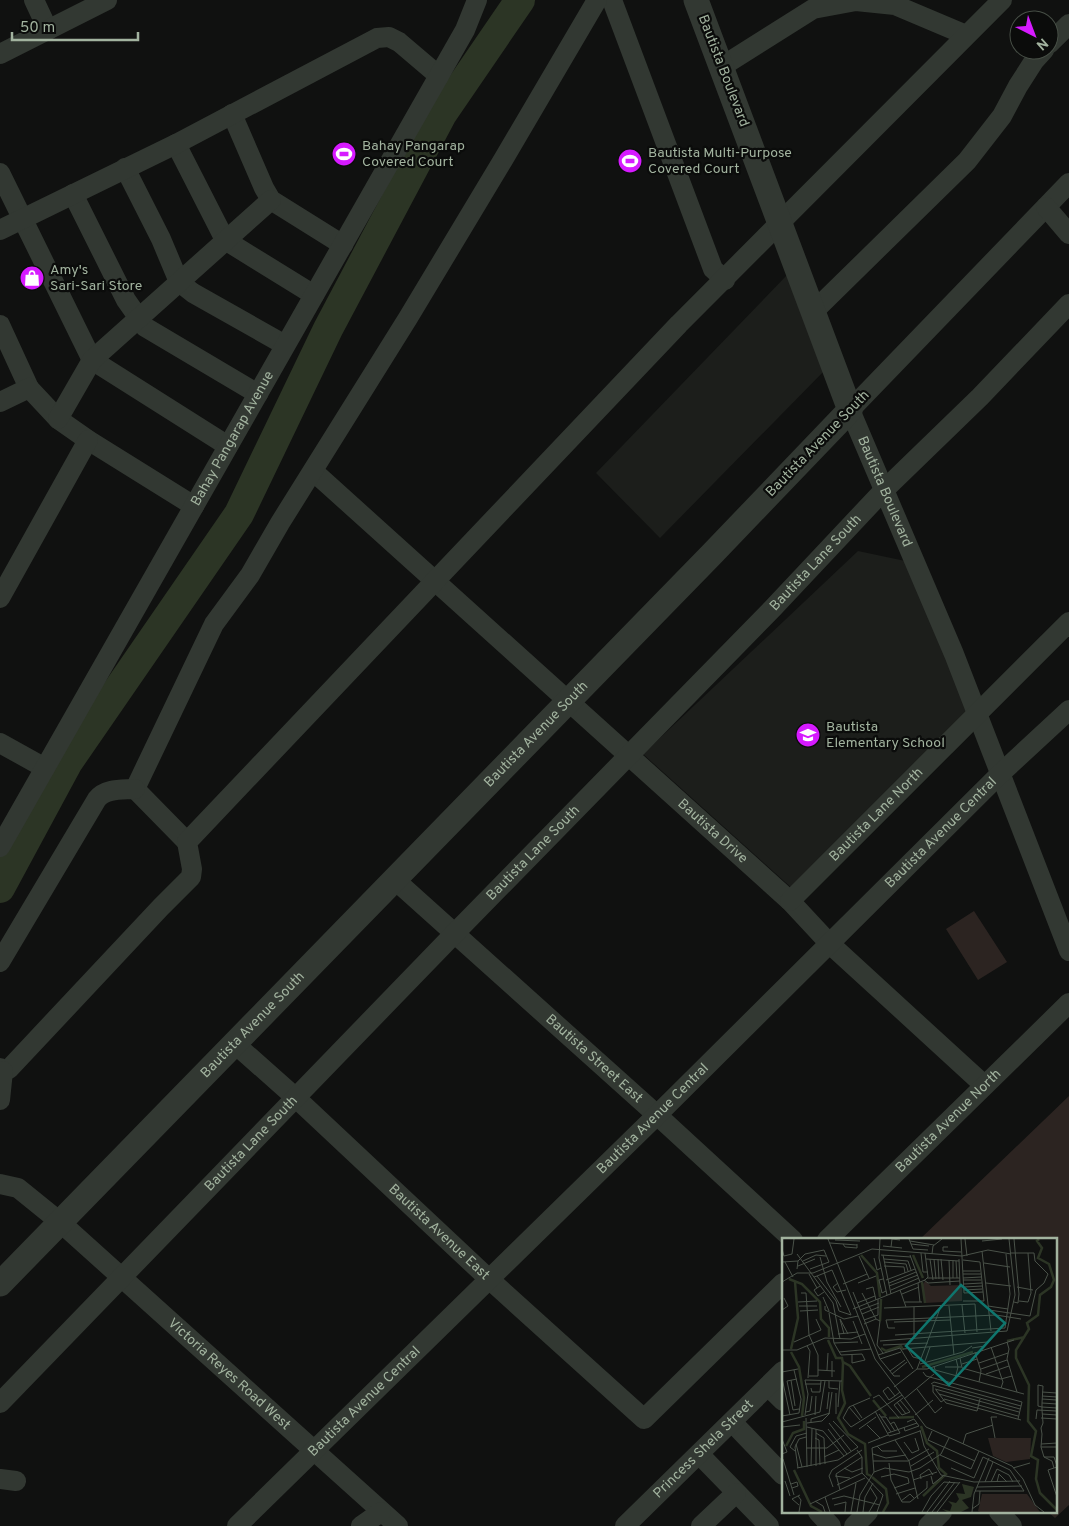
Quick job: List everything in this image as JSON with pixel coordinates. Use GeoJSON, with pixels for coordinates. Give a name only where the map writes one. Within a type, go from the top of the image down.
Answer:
{"type":"FeatureCollection","features":[{"type":"Feature","properties":{"kind":"street"},"geometry":{"type":"LineString","coordinates":[[34,0],[48,30]]}},
{"type":"Feature","properties":{"kind":"street"},"geometry":{"type":"LineString","coordinates":[[0,54],[108,0]]}},
{"type":"Feature","properties":{"kind":"street","name":"Bahay Pangarap Avenue"},"geometry":{"type":"LineString","coordinates":[[465,30],[476,0]]}},
{"type":"Feature","properties":{"kind":"street","name":"Bahay Pangarap Avenue"},"geometry":{"type":"LineString","coordinates":[[0,847],[438,76],[465,30],[489,0]]}},
{"type":"Feature","properties":{"kind":"street"},"geometry":{"type":"LineString","coordinates":[[135,789],[214,624],[250,575],[441,265],[597,0]]}},
{"type":"Feature","properties":{"kind":"street"},"geometry":{"type":"LineString","coordinates":[[612,0],[713,269],[725,280]]}},
{"type":"Feature","properties":{"kind":"street"},"geometry":{"type":"LineString","coordinates":[[187,842],[679,324],[725,280],[1002,0]]}},
{"type":"Feature","properties":{"kind":"street"},"geometry":{"type":"LineString","coordinates":[[721,67],[814,9],[856,1],[895,5],[966,35]]}},
{"type":"Feature","properties":{"kind":"street","name":"Bautista Boulevard"},"geometry":{"type":"LineString","coordinates":[[702,2],[721,67],[850,410],[954,654],[1069,951]]}},
{"type":"Feature","properties":{"kind":"street"},"geometry":{"type":"LineString","coordinates":[[1059,34],[1069,24]]}},
{"type":"Feature","properties":{"kind":"street"},"geometry":{"type":"LineString","coordinates":[[0,230],[176,144],[377,38],[389,37],[399,42],[438,76]]}},
{"type":"Feature","properties":{"kind":"street"},"geometry":{"type":"LineString","coordinates":[[813,312],[967,161],[1002,116],[1035,60]]}},
{"type":"Feature","properties":{"kind":"street"},"geometry":{"type":"LineString","coordinates":[[232,114],[271,200],[342,245]]}},
{"type":"Feature","properties":{"kind":"street"},"geometry":{"type":"LineString","coordinates":[[176,144],[226,240],[314,295]]}},
{"type":"Feature","properties":{"kind":"street"},"geometry":{"type":"LineString","coordinates":[[125,168],[161,239],[179,282],[193,293],[286,345]]}},
{"type":"Feature","properties":{"kind":"street"},"geometry":{"type":"LineString","coordinates":[[0,173],[92,360],[228,446]]}},
{"type":"Feature","properties":{"kind":"street","name":"Bautista Avenue South"},"geometry":{"type":"LineString","coordinates":[[0,1284],[1069,183]]}},
{"type":"Feature","properties":{"kind":"street"},"geometry":{"type":"LineString","coordinates":[[73,194],[126,300],[145,327],[258,394]]}},
{"type":"Feature","properties":{"kind":"street"},"geometry":{"type":"LineString","coordinates":[[58,419],[92,360],[271,200]]}},
{"type":"Feature","properties":{"kind":"street"},"geometry":{"type":"LineString","coordinates":[[1046,207],[1069,234]]}},
{"type":"Feature","properties":{"kind":"street","name":"Bautista Lane South"},"geometry":{"type":"LineString","coordinates":[[0,1403],[773,608],[883,491],[980,396],[1069,304]]}},
{"type":"Feature","properties":{"kind":"street"},"geometry":{"type":"LineString","coordinates":[[0,326],[29,388],[58,419],[88,440],[194,506]]}},
{"type":"Feature","properties":{"kind":"street"},"geometry":{"type":"LineString","coordinates":[[0,402],[29,388]]}},
{"type":"Feature","properties":{"kind":"street"},"geometry":{"type":"LineString","coordinates":[[0,598],[88,440]]}},
{"type":"Feature","properties":{"kind":"street","name":"Bautista Drive"},"geometry":{"type":"LineString","coordinates":[[313,471],[790,901],[830,944],[984,1085]]}},
{"type":"Feature","properties":{"kind":"street","name":"Bautista Lane North"},"geometry":{"type":"LineString","coordinates":[[790,901],[1069,622]]}},
{"type":"Feature","properties":{"kind":"street","name":"Bautista Avenue Central"},"geometry":{"type":"LineString","coordinates":[[237,1526],[830,944],[1000,774],[1069,710]]}},
{"type":"Feature","properties":{"kind":"street"},"geometry":{"type":"LineString","coordinates":[[0,743],[45,768]]}},
{"type":"Feature","properties":{"kind":"street"},"geometry":{"type":"LineString","coordinates":[[0,962],[101,794],[109,791],[135,789],[187,842],[192,869],[191,877],[9,1069],[1,1069],[0,1100]]}},
{"type":"Feature","properties":{"kind":"street","name":"Bautista Street East"},"geometry":{"type":"LineString","coordinates":[[394,879],[657,1114],[791,1238]]}},
{"type":"Feature","properties":{"kind":"street","name":"Bautista Avenue North"},"geometry":{"type":"LineString","coordinates":[[829,1238],[1069,1003]]}},
{"type":"Feature","properties":{"kind":"street","name":"Bautista Avenue East"},"geometry":{"type":"LineString","coordinates":[[234,1043],[296,1098],[489,1279],[644,1419],[782,1284]]}},
{"type":"Feature","properties":{"kind":"street"},"geometry":{"type":"LineString","coordinates":[[0,1174],[0,1184]]}},
{"type":"Feature","properties":{"kind":"street","name":"Victoria Reyes Road West"},"geometry":{"type":"LineString","coordinates":[[0,1184],[18,1188],[60,1222],[398,1526]]}},
{"type":"Feature","properties":{"kind":"street","name":"Princess Shela Street"},"geometry":{"type":"LineString","coordinates":[[625,1526],[782,1372]]}},
{"type":"Feature","properties":{"kind":"street"},"geometry":{"type":"LineString","coordinates":[[768,1386],[782,1400]]}},
{"type":"Feature","properties":{"kind":"street"},"geometry":{"type":"LineString","coordinates":[[732,1422],[782,1474]]}},
{"type":"Feature","properties":{"kind":"street"},"geometry":{"type":"LineString","coordinates":[[699,1454],[769,1526]]}},
{"type":"Feature","properties":{"kind":"street"},"geometry":{"type":"LineString","coordinates":[[701,1526],[736,1493]]}},
{"type":"Feature","properties":{"kind":"street"},"geometry":{"type":"LineString","coordinates":[[361,1526],[381,1512]]}},
{"type":"Feature","properties":{"kind":"street"},"geometry":{"type":"LineString","coordinates":[[820,1514],[831,1526]]}},
{"type":"Feature","properties":{"kind":"street"},"geometry":{"type":"LineString","coordinates":[[854,1526],[866,1514]]}},
{"type":"Feature","properties":{"kind":"street"},"geometry":{"type":"LineString","coordinates":[[928,1526],[940,1514]]}},
{"type":"Feature","properties":{"kind":"street"},"geometry":{"type":"LineString","coordinates":[[1001,1514],[1012,1526]]}},
{"type":"Feature","properties":{"kind":"shaded area"},"geometry":{"type":"Polygon","coordinates":[[[788,274],[826,369],[660,538],[596,473],[788,274]]]}},
{"type":"Feature","properties":{"kind":"shaded area","name":"Bautista Elementary School"},"geometry":{"type":"Polygon","coordinates":[[[858,551],[910,562],[974,717],[795,891],[643,754],[858,551]]]}},
{"type":"Feature","properties":{"kind":"shaded area"},"geometry":{"type":"Polygon","coordinates":[[[974,911],[1007,962],[978,980],[946,929],[974,911]]]}},
{"type":"Feature","properties":{"kind":"shaded area"},"geometry":{"type":"Polygon","coordinates":[[[1069,1096],[1069,1505],[1055,1518],[1050,1514],[1056,1514],[1056,1238],[921,1238],[1069,1096]]]}},
{"type":"Feature","properties":{"kind":"waterway"},"geometry":{"type":"LineString","coordinates":[[0,888],[68,762],[239,514],[328,329],[442,114],[520,0]]}},
{"type":"Feature","properties":{"kind":"place","name":"Bahay Pangarap Covered Court"},"geometry":{"type":"Point","coordinates":[344,154]}},
{"type":"Feature","properties":{"kind":"place","name":"Bautista Multi-Purpose Covered Court"},"geometry":{"type":"Point","coordinates":[630,161]}},
{"type":"Feature","properties":{"kind":"place","name":"Amy's Sari-Sari Store"},"geometry":{"type":"Point","coordinates":[32,278]}},
{"type":"Feature","properties":{"kind":"place","name":"Bautista Elementary School"},"geometry":{"type":"Point","coordinates":[808,735]}}]}
